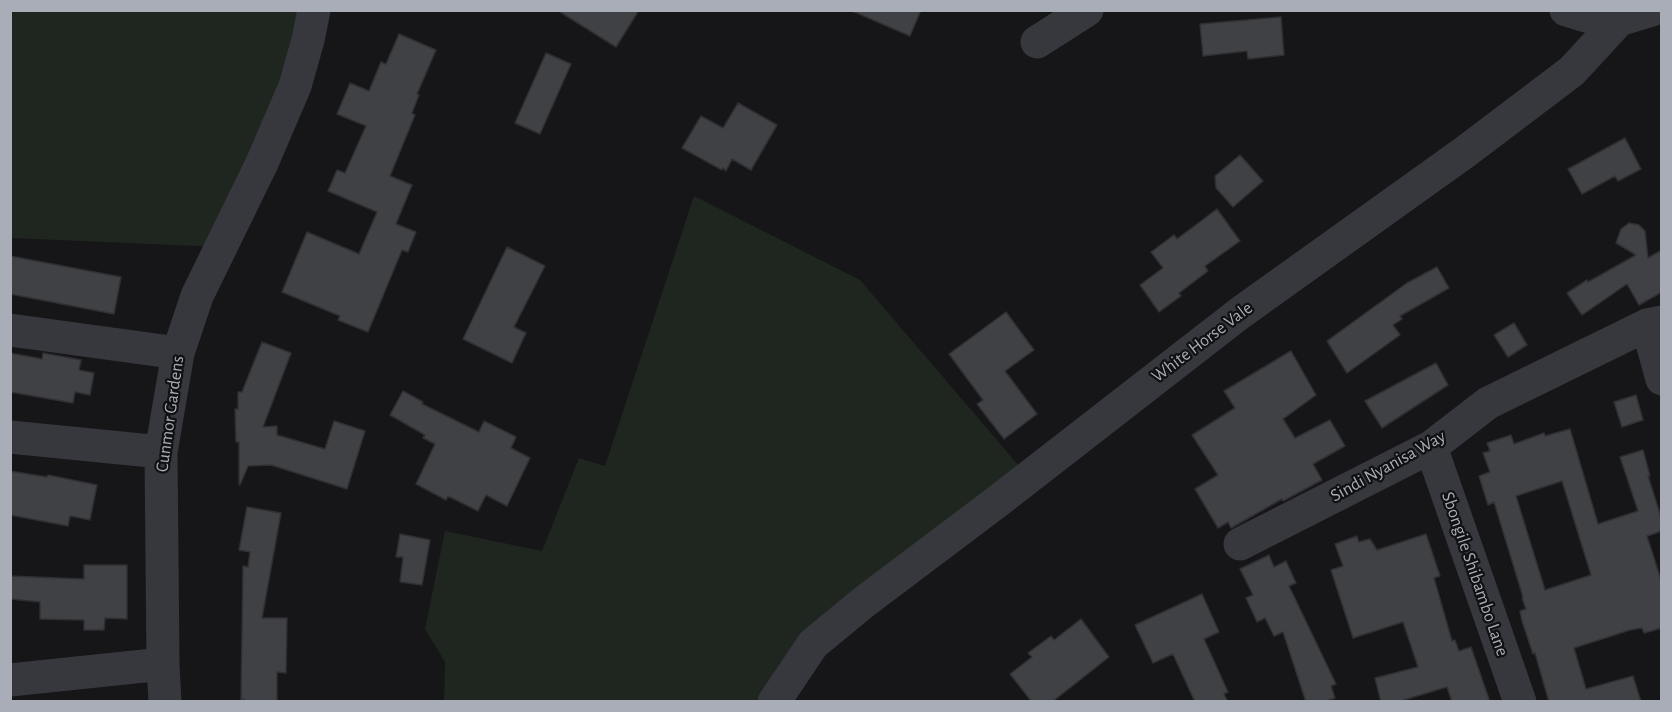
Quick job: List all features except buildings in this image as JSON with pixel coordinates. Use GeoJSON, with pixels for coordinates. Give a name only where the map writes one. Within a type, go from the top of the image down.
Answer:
{"type":"FeatureCollection","features":[{"type":"Feature","properties":{"kind":"street","name":"Cunmor Gardens"},"geometry":{"type":"LineString","coordinates":[[165,702],[161,452],[178,353],[197,296],[262,163],[295,86],[314,10]]}},
{"type":"Feature","properties":{"kind":"street"},"geometry":{"type":"LineString","coordinates":[[1038,42],[1087,10]]}},
{"type":"Feature","properties":{"kind":"street"},"geometry":{"type":"LineString","coordinates":[[1566,10],[1586,16],[1619,20],[1652,10]]}},
{"type":"Feature","properties":{"kind":"street","name":"White Horse Vale"},"geometry":{"type":"LineString","coordinates":[[774,702],[813,644],[864,602],[998,501],[1240,312],[1465,152],[1572,71],[1619,20]]}},
{"type":"Feature","properties":{"kind":"street"},"geometry":{"type":"LineString","coordinates":[[1654,323],[1662,378]]}},
{"type":"Feature","properties":{"kind":"street","name":"Sindi Nyanisa Way"},"geometry":{"type":"LineString","coordinates":[[1240,544],[1431,447],[1488,403],[1654,323]]}},
{"type":"Feature","properties":{"kind":"street"},"geometry":{"type":"LineString","coordinates":[[10,330],[178,353]]}},
{"type":"Feature","properties":{"kind":"street"},"geometry":{"type":"LineString","coordinates":[[10,437],[161,452]]}},
{"type":"Feature","properties":{"kind":"street","name":"Sbongile Shibambo Lane"},"geometry":{"type":"LineString","coordinates":[[1431,447],[1520,702]]}},
{"type":"Feature","properties":{"kind":"street"},"geometry":{"type":"LineString","coordinates":[[10,680],[163,664]]}},
{"type":"Feature","properties":{"kind":"shaded area"},"geometry":{"type":"Polygon","coordinates":[[[11,11],[313,11],[221,247],[11,238],[11,11]]]}},
{"type":"Feature","properties":{"kind":"shaded area"},"geometry":{"type":"Polygon","coordinates":[[[694,196],[860,280],[1020,467],[771,701],[444,701],[445,662],[425,629],[445,531],[542,551],[579,458],[605,466],[694,196]]]}}]}
